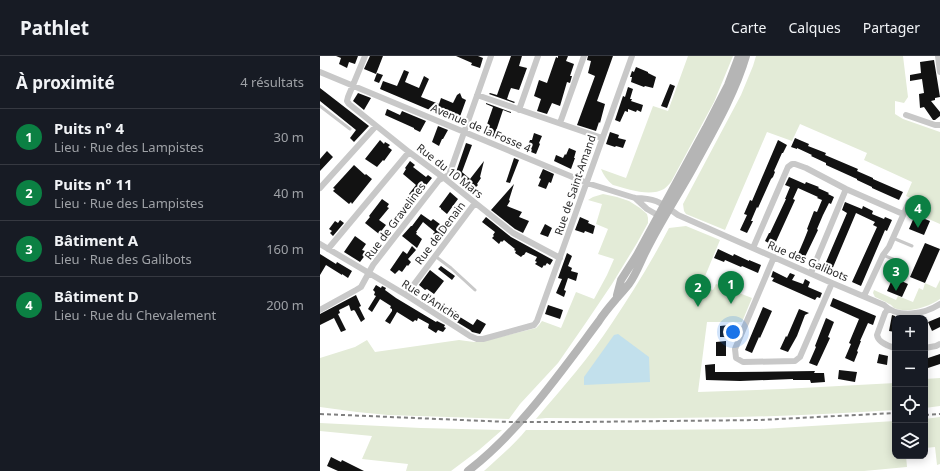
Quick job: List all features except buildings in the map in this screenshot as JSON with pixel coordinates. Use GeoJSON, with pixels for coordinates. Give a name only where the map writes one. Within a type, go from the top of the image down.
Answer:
{"type":"FeatureCollection","features":[{"type":"Feature","properties":{"kind":"main road"},"geometry":{"type":"LineString","coordinates":[[667,207],[728,85],[739,56]]}},
{"type":"Feature","properties":{"kind":"main road"},"geometry":{"type":"LineString","coordinates":[[468,471],[505,438],[530,410],[629,284],[661,217],[713,131],[733,90],[746,56]]}},
{"type":"Feature","properties":{"kind":"street"},"geometry":{"type":"LineString","coordinates":[[352,85],[365,56]]}},
{"type":"Feature","properties":{"kind":"street","name":"Rue de Gravelines"},"geometry":{"type":"LineString","coordinates":[[320,310],[361,287],[373,265],[439,180],[449,175],[491,56]]}},
{"type":"Feature","properties":{"kind":"street"},"geometry":{"type":"LineString","coordinates":[[519,110],[538,56]]}},
{"type":"Feature","properties":{"kind":"street"},"geometry":{"type":"LineString","coordinates":[[560,123],[584,56]]}},
{"type":"Feature","properties":{"kind":"street","name":"Rue de Saint-Amand"},"geometry":{"type":"LineString","coordinates":[[537,321],[632,56]]}},
{"type":"Feature","properties":{"kind":"street"},"geometry":{"type":"LineString","coordinates":[[938,56],[940,72]]}},
{"type":"Feature","properties":{"kind":"street","name":"Avenue de la Fosse 4"},"geometry":{"type":"LineString","coordinates":[[320,72],[587,183],[635,198],[656,200],[667,207]]}},
{"type":"Feature","properties":{"kind":"street","name":"Rue du 10 Mars"},"geometry":{"type":"LineString","coordinates":[[352,85],[347,101],[348,104],[513,233],[560,258]]}},
{"type":"Feature","properties":{"kind":"street"},"geometry":{"type":"LineString","coordinates":[[477,95],[602,138]]}},
{"type":"Feature","properties":{"kind":"street"},"geometry":{"type":"LineString","coordinates":[[906,115],[935,125],[940,125]]}},
{"type":"Feature","properties":{"kind":"street"},"geometry":{"type":"LineString","coordinates":[[320,188],[376,126]]}},
{"type":"Feature","properties":{"kind":"street"},"geometry":{"type":"LineString","coordinates":[[328,249],[409,152]]}},
{"type":"Feature","properties":{"kind":"street"},"geometry":{"type":"LineString","coordinates":[[753,248],[788,166],[792,164],[806,168],[846,189],[904,214]]}},
{"type":"Feature","properties":{"kind":"street"},"geometry":{"type":"LineString","coordinates":[[810,273],[846,189]]}},
{"type":"Feature","properties":{"kind":"street","name":"Avenue de la Fosse 4"},"geometry":{"type":"LineString","coordinates":[[635,198],[647,209],[661,217]]}},
{"type":"Feature","properties":{"kind":"street"},"geometry":{"type":"LineString","coordinates":[[864,296],[883,255],[889,247],[909,202]]}},
{"type":"Feature","properties":{"kind":"street","name":"Rue de Denain"},"geometry":{"type":"LineString","coordinates":[[406,295],[475,203]]}},
{"type":"Feature","properties":{"kind":"street","name":"Rue des Galibots"},"geometry":{"type":"LineString","coordinates":[[667,207],[678,214],[753,248],[884,305],[888,309],[901,313],[910,313],[928,310],[940,304]]}},
{"type":"Feature","properties":{"kind":"street","name":"Rue d'Aniche"},"geometry":{"type":"LineString","coordinates":[[320,244],[406,295],[470,336],[479,339],[532,326],[537,321]]}},
{"type":"Feature","properties":{"kind":"street"},"geometry":{"type":"LineString","coordinates":[[774,257],[735,349],[736,358],[744,362],[795,361],[800,358],[832,283]]}},
{"type":"Feature","properties":{"kind":"street"},"geometry":{"type":"LineString","coordinates":[[888,309],[876,335],[882,343],[892,347]]}},
{"type":"Feature","properties":{"kind":"street"},"geometry":{"type":"LineString","coordinates":[[928,347],[940,344]]}},
{"type":"Feature","properties":{"kind":"lane"},"geometry":{"type":"LineString","coordinates":[[320,106],[350,129]]}},
{"type":"Feature","properties":{"kind":"lane"},"geometry":{"type":"LineString","coordinates":[[893,238],[912,246]]}},
{"type":"Feature","properties":{"kind":"lane"},"geometry":{"type":"LineString","coordinates":[[883,255],[905,264]]}},
{"type":"Feature","properties":{"kind":"lane"},"geometry":{"type":"LineString","coordinates":[[435,256],[451,268],[475,290]]}},
{"type":"Feature","properties":{"kind":"green space"},"geometry":{"type":"Polygon","coordinates":[[[688,56],[733,56],[714,102],[671,182],[664,189],[652,192],[638,192],[613,185],[603,174],[601,169],[626,178],[653,106],[668,111],[688,56]]]}},
{"type":"Feature","properties":{"kind":"green space"},"geometry":{"type":"Polygon","coordinates":[[[756,56],[903,56],[908,97],[904,103],[895,101],[895,114],[903,119],[940,132],[940,224],[915,213],[920,202],[906,196],[912,182],[864,160],[867,153],[800,124],[792,141],[767,132],[725,230],[686,214],[683,204],[741,95],[756,56]]]}},
{"type":"Feature","properties":{"kind":"green space"},"geometry":{"type":"Polygon","coordinates":[[[603,194],[629,201],[640,208],[647,214],[648,223],[612,284],[558,363],[520,404],[509,419],[388,415],[320,407],[320,358],[355,347],[367,340],[375,352],[459,340],[474,342],[484,341],[536,328],[542,321],[561,328],[576,292],[594,299],[614,259],[598,254],[608,229],[596,224],[602,204],[588,200],[603,194]]]}},
{"type":"Feature","properties":{"kind":"green space"},"geometry":{"type":"Polygon","coordinates":[[[686,226],[720,240],[701,286],[713,290],[716,284],[752,298],[742,322],[707,322],[698,392],[892,383],[892,410],[764,416],[536,419],[576,372],[603,336],[642,277],[669,228],[686,226]]]}},
{"type":"Feature","properties":{"kind":"green space"},"geometry":{"type":"Polygon","coordinates":[[[940,280],[940,299],[930,305],[918,309],[900,310],[894,308],[890,304],[875,297],[873,293],[874,290],[896,300],[898,296],[913,302],[919,288],[923,290],[925,283],[936,288],[940,280]]]}},
{"type":"Feature","properties":{"kind":"green space"},"geometry":{"type":"Polygon","coordinates":[[[940,378],[940,406],[928,408],[928,379],[940,378]]]}},
{"type":"Feature","properties":{"kind":"green space"},"geometry":{"type":"Polygon","coordinates":[[[940,417],[940,464],[937,465],[935,447],[928,448],[928,419],[940,417]]]}},
{"type":"Feature","properties":{"kind":"green space"},"geometry":{"type":"Polygon","coordinates":[[[892,421],[892,459],[906,459],[907,467],[864,471],[484,471],[526,430],[760,429],[892,421]]]}},
{"type":"Feature","properties":{"kind":"green space"},"geometry":{"type":"Polygon","coordinates":[[[320,423],[502,430],[451,471],[406,471],[408,464],[362,459],[372,436],[320,431],[320,423]]]}},
{"type":"Feature","properties":{"kind":"water"},"geometry":{"type":"Polygon","coordinates":[[[618,334],[649,357],[650,382],[584,385],[584,377],[614,335],[618,334]]]}},
{"type":"Feature","properties":{"kind":"railway"},"geometry":{"type":"LineString","coordinates":[[320,414],[509,422],[579,422],[760,420],[892,413]]}},
{"type":"Feature","properties":{"kind":"railway"},"geometry":{"type":"LineString","coordinates":[[928,415],[940,414]]}},
{"type":"Feature","properties":{"kind":"place","name":"Bâtiment D"},"geometry":{"type":"Point","coordinates":[918,228]}},
{"type":"Feature","properties":{"kind":"place","name":"Bâtiment A"},"geometry":{"type":"Point","coordinates":[896,291]}},
{"type":"Feature","properties":{"kind":"place","name":"Puits n° 4"},"geometry":{"type":"Point","coordinates":[731,304]}},
{"type":"Feature","properties":{"kind":"place","name":"Puits n° 11"},"geometry":{"type":"Point","coordinates":[698,307]}}]}
